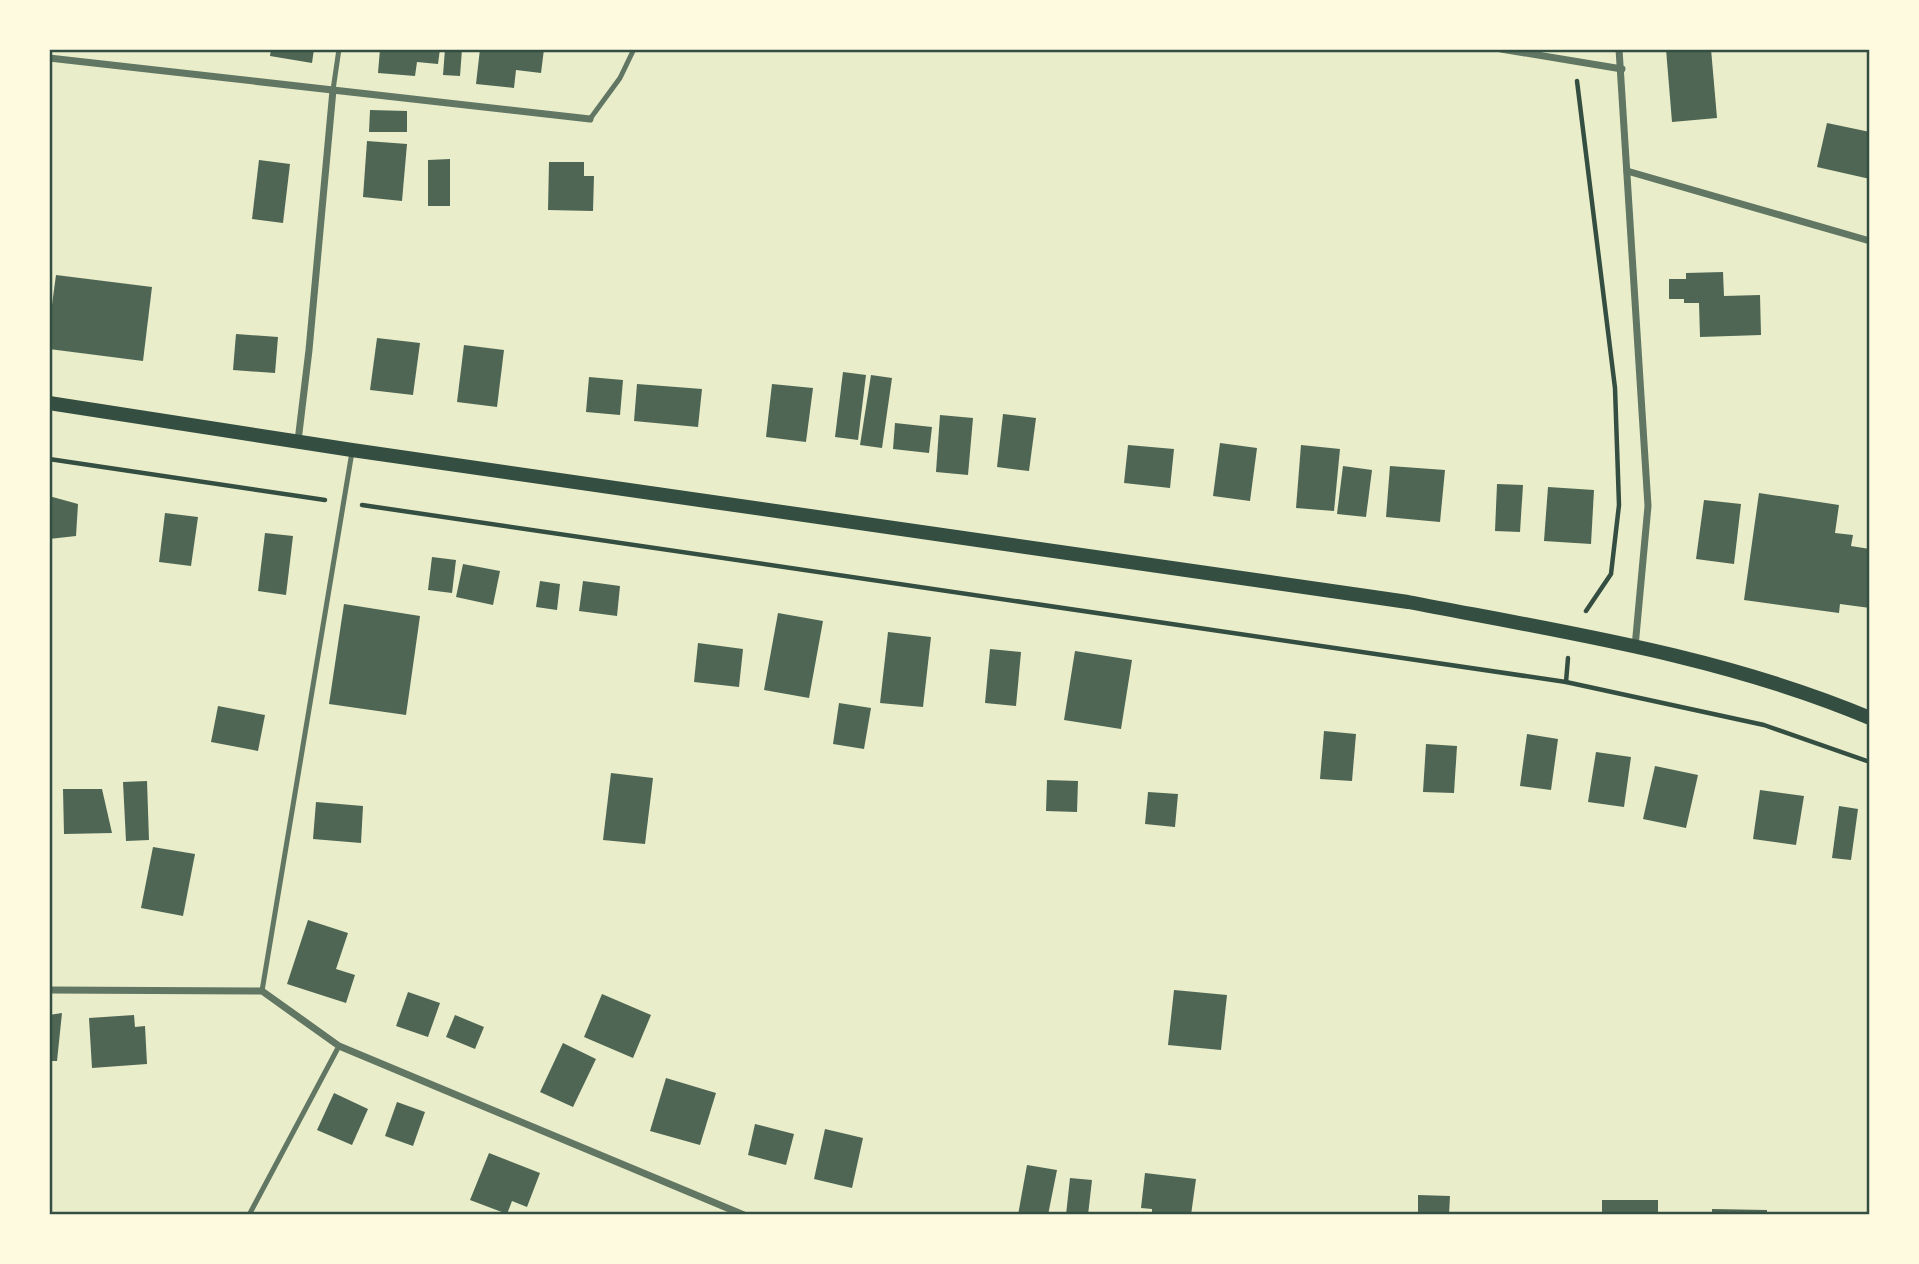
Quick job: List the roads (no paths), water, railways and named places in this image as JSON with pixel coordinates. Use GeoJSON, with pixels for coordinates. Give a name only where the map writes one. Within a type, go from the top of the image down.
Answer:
{"type":"FeatureCollection","features":[{"type":"Feature","properties":{"kind":"main road"},"geometry":{"type":"LineString","coordinates":[[49,403],[352,450],[1408,602],[1571,633],[1732,669],[1820,696],[1870,718]]}},
{"type":"Feature","properties":{"kind":"street"},"geometry":{"type":"LineString","coordinates":[[1501,49],[1622,69]]}},
{"type":"Feature","properties":{"kind":"street"},"geometry":{"type":"LineString","coordinates":[[1619,49],[1648,506],[1635,647]]}},
{"type":"Feature","properties":{"kind":"street"},"geometry":{"type":"LineString","coordinates":[[49,58],[590,119]]}},
{"type":"Feature","properties":{"kind":"street"},"geometry":{"type":"LineString","coordinates":[[298,441],[334,90]]}},
{"type":"Feature","properties":{"kind":"street"},"geometry":{"type":"LineString","coordinates":[[1627,171],[1870,241]]}},
{"type":"Feature","properties":{"kind":"street"},"geometry":{"type":"LineString","coordinates":[[49,990],[262,991],[339,1046],[744,1215]]}},
{"type":"Feature","properties":{"kind":"lane"},"geometry":{"type":"LineString","coordinates":[[334,90],[339,49]]}},
{"type":"Feature","properties":{"kind":"lane"},"geometry":{"type":"LineString","coordinates":[[590,119],[620,78],[635,49]]}},
{"type":"Feature","properties":{"kind":"lane"},"geometry":{"type":"LineString","coordinates":[[262,991],[352,450]]}},
{"type":"Feature","properties":{"kind":"lane"},"geometry":{"type":"LineString","coordinates":[[249,1215],[339,1046]]}}]}
